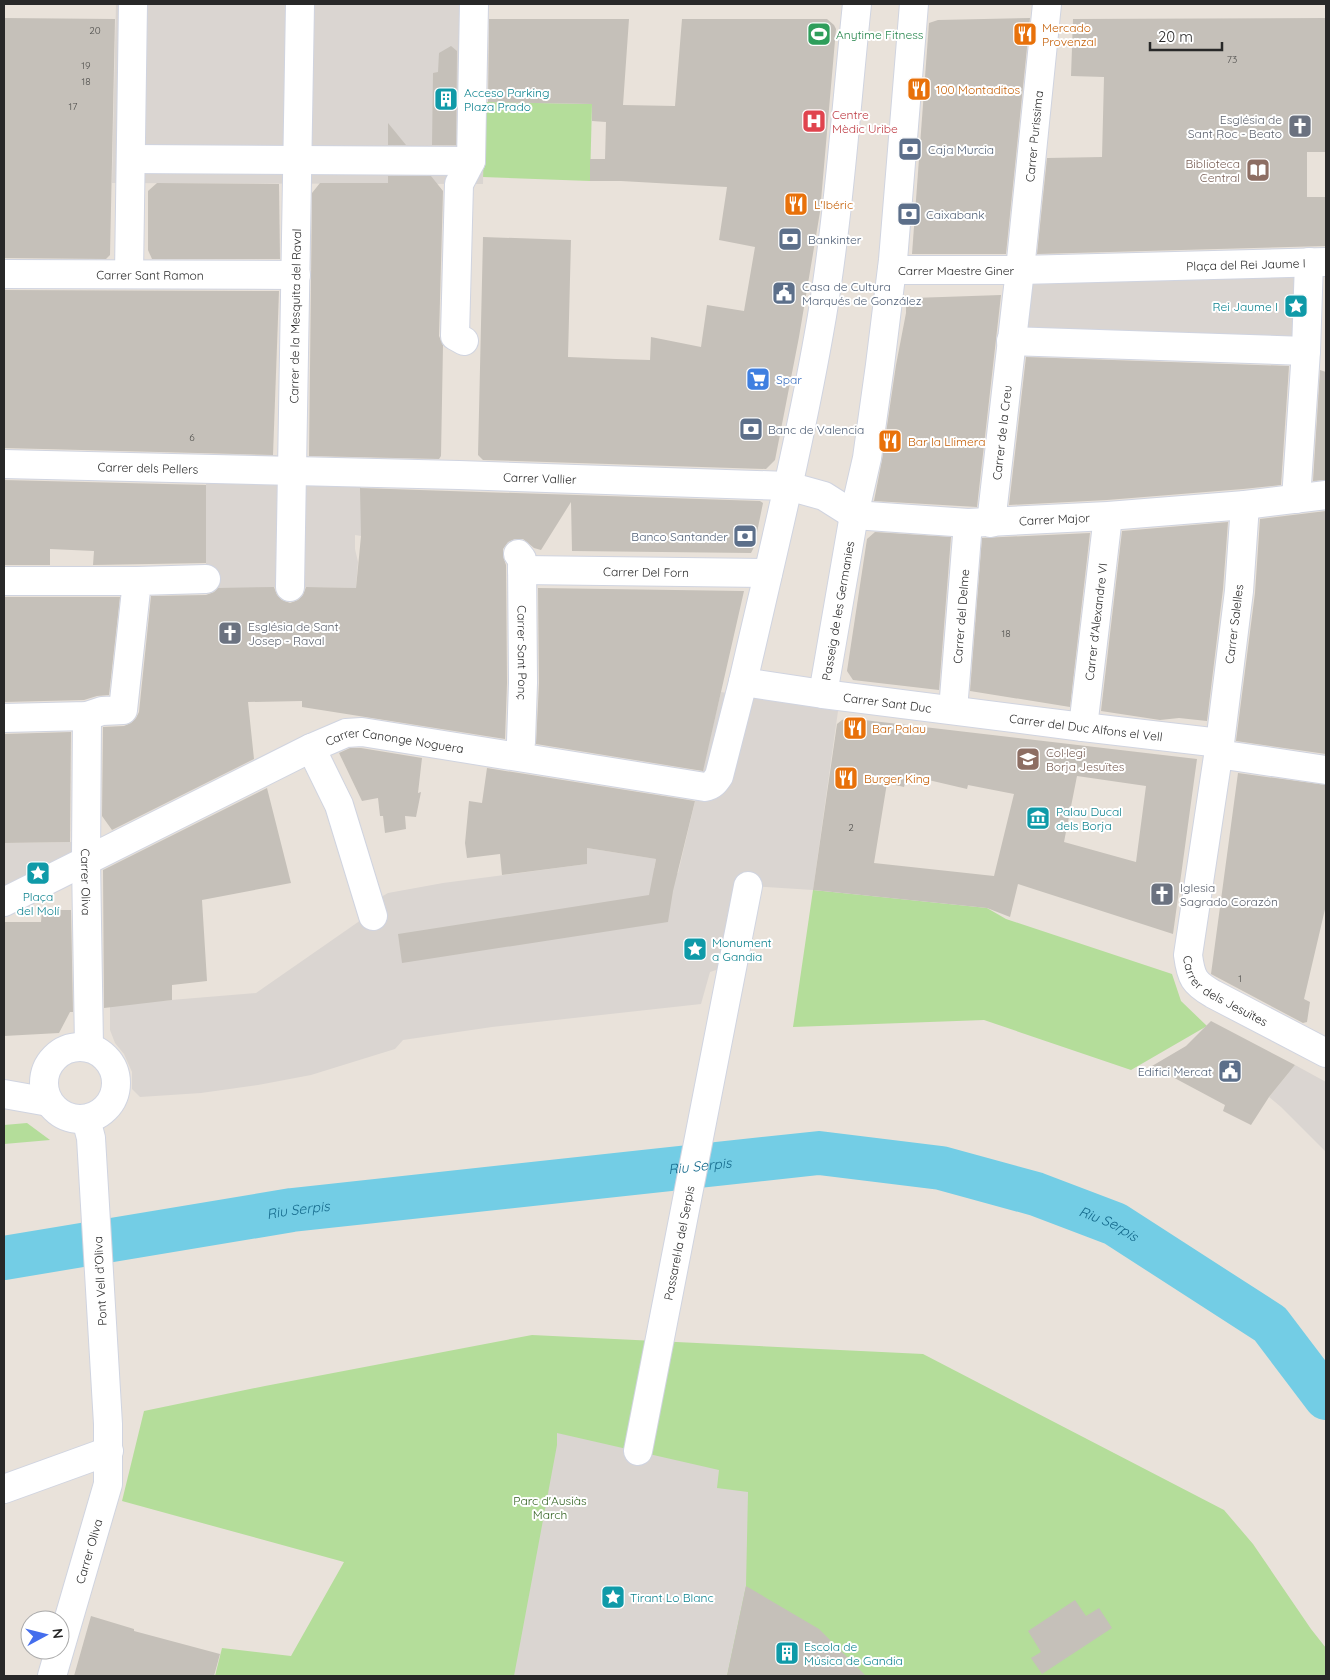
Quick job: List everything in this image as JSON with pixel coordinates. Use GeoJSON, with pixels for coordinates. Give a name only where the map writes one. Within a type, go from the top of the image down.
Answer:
{"type":"FeatureCollection","features":[{"type":"Feature","properties":{"kind":"street"},"geometry":{"type":"LineString","coordinates":[[129,274],[133,4]]}},
{"type":"Feature","properties":{"kind":"street","name":"Carrer de la Mesquita del Raval"},"geometry":{"type":"LineString","coordinates":[[290,587],[300,4]]}},
{"type":"Feature","properties":{"kind":"street"},"geometry":{"type":"LineString","coordinates":[[464,341],[456,336],[474,4]]}},
{"type":"Feature","properties":{"kind":"street"},"geometry":{"type":"LineString","coordinates":[[743,682],[809,387],[828,273],[857,4]]}},
{"type":"Feature","properties":{"kind":"street","name":"Passeig de les Germanies"},"geometry":{"type":"LineString","coordinates":[[743,682],[823,694],[854,515],[867,458],[892,270],[914,4]]}},
{"type":"Feature","properties":{"kind":"street","name":"Carrer Purissima"},"geometry":{"type":"LineString","coordinates":[[1020,270],[1047,4]]}},
{"type":"Feature","properties":{"kind":"street"},"geometry":{"type":"LineString","coordinates":[[132,159],[297,161],[465,172]]}},
{"type":"Feature","properties":{"kind":"street","name":"Plaça del Rei Jaume I"},"geometry":{"type":"LineString","coordinates":[[1020,270],[1318,262],[1306,351],[1296,499]]}},
{"type":"Feature","properties":{"kind":"street","name":"Carrer Maestre Giner"},"geometry":{"type":"LineString","coordinates":[[892,270],[1020,270]]}},
{"type":"Feature","properties":{"kind":"street"},"geometry":{"type":"LineString","coordinates":[[1020,270],[1011,341],[1306,351]]}},
{"type":"Feature","properties":{"kind":"street","name":"Carrer Sant Ramon"},"geometry":{"type":"LineString","coordinates":[[4,274],[296,275]]}},
{"type":"Feature","properties":{"kind":"street","name":"Carrer de la Creu"},"geometry":{"type":"LineString","coordinates":[[979,523],[1011,341]]}},
{"type":"Feature","properties":{"kind":"street","name":"Carrer dels Pellers"},"geometry":{"type":"LineString","coordinates":[[4,464],[292,472]]}},
{"type":"Feature","properties":{"kind":"street","name":"Carrer Vallier"},"geometry":{"type":"LineString","coordinates":[[292,472],[459,475],[788,486]]}},
{"type":"Feature","properties":{"kind":"street","name":"Carrer Major"},"geometry":{"type":"LineString","coordinates":[[788,486],[824,496],[854,515],[979,523],[1108,516],[1326,495]]}},
{"type":"Feature","properties":{"kind":"street","name":"Carrer Salelles"},"geometry":{"type":"LineString","coordinates":[[1219,748],[1239,591],[1245,504]]}},
{"type":"Feature","properties":{"kind":"street","name":"Carrer d'Alexandre VI"},"geometry":{"type":"LineString","coordinates":[[1083,727],[1108,516]]}},
{"type":"Feature","properties":{"kind":"street","name":"Carrer del Delme"},"geometry":{"type":"LineString","coordinates":[[954,710],[979,523]]}},
{"type":"Feature","properties":{"kind":"street","name":"Carrer Del Forn"},"geometry":{"type":"LineString","coordinates":[[519,561],[768,573]]}},
{"type":"Feature","properties":{"kind":"street","name":"Carrer Sant Ponç"},"geometry":{"type":"LineString","coordinates":[[518,756],[521,742],[523,683],[519,561]]}},
{"type":"Feature","properties":{"kind":"street"},"geometry":{"type":"LineString","coordinates":[[4,580],[137,581],[206,579]]}},
{"type":"Feature","properties":{"kind":"street"},"geometry":{"type":"LineString","coordinates":[[4,718],[87,716],[102,711],[123,710],[137,581]]}},
{"type":"Feature","properties":{"kind":"street","name":"Carrer Canonge Noguera"},"geometry":{"type":"LineString","coordinates":[[4,902],[346,732],[362,732],[705,787],[710,786],[719,776],[743,682]]}},
{"type":"Feature","properties":{"kind":"street","name":"Carrer Sant Duc"},"geometry":{"type":"LineString","coordinates":[[823,694],[954,710]]}},
{"type":"Feature","properties":{"kind":"street","name":"Carrer del Duc Alfons el Vell"},"geometry":{"type":"LineString","coordinates":[[954,710],[1219,748],[1326,770]]}},
{"type":"Feature","properties":{"kind":"street","name":"Carrer Oliva"},"geometry":{"type":"LineString","coordinates":[[87,716],[86,860],[89,1047]]}},
{"type":"Feature","properties":{"kind":"street"},"geometry":{"type":"LineString","coordinates":[[311,748],[340,805],[372,916]]}},
{"type":"Feature","properties":{"kind":"street","name":"Carrer dels Jesuïtes"},"geometry":{"type":"LineString","coordinates":[[1219,748],[1188,955],[1190,974],[1198,986],[1325,1048]]}},
{"type":"Feature","properties":{"kind":"street","name":"Passarel·la del Serpis"},"geometry":{"type":"LineString","coordinates":[[638,1451],[748,886]]}},
{"type":"Feature","properties":{"kind":"street"},"geometry":{"type":"LineString","coordinates":[[78,1046],[89,1047],[98,1051],[110,1062],[116,1076],[116,1086],[114,1095],[106,1109],[100,1113],[89,1128],[56,1110],[49,1102],[45,1087],[46,1071],[51,1061],[58,1054],[78,1046]]}},
{"type":"Feature","properties":{"kind":"street"},"geometry":{"type":"LineString","coordinates":[[6,1093],[46,1071]]}},
{"type":"Feature","properties":{"kind":"street"},"geometry":{"type":"LineString","coordinates":[[6,1093],[49,1102]]}},
{"type":"Feature","properties":{"kind":"street","name":"Pont Vell d’Oliva"},"geometry":{"type":"LineString","coordinates":[[89,1128],[108,1437]]}},
{"type":"Feature","properties":{"kind":"street"},"geometry":{"type":"LineString","coordinates":[[4,1489],[108,1437]]}},
{"type":"Feature","properties":{"kind":"street","name":"Carrer Oliva"},"geometry":{"type":"LineString","coordinates":[[52,1676],[108,1484],[108,1437]]}},
{"type":"Feature","properties":{"kind":"green space"},"geometry":{"type":"Polygon","coordinates":[[[484,102],[592,104],[590,181],[483,177],[484,102]]]}},
{"type":"Feature","properties":{"kind":"green space"},"geometry":{"type":"Polygon","coordinates":[[[813,890],[987,908],[1006,919],[1172,974],[1181,1001],[1207,1026],[1131,1070],[984,1020],[793,1027],[813,890]]]}},
{"type":"Feature","properties":{"kind":"green space"},"geometry":{"type":"Polygon","coordinates":[[[27,1123],[50,1140],[4,1144],[4,1125],[27,1123]]]}},
{"type":"Feature","properties":{"kind":"green space","name":"Parc d'Ausiàs March"},"geometry":{"type":"Polygon","coordinates":[[[532,1335],[923,1354],[1224,1510],[1253,1544],[1326,1648],[1326,1676],[215,1676],[222,1648],[291,1656],[344,1562],[122,1501],[144,1411],[532,1335]]]}},
{"type":"Feature","properties":{"kind":"shaded area"},"geometry":{"type":"Polygon","coordinates":[[[116,4],[486,4],[483,184],[112,183],[116,4]]]}},
{"type":"Feature","properties":{"kind":"shaded area"},"geometry":{"type":"Polygon","coordinates":[[[1303,272],[1299,343],[1019,335],[1031,277],[1303,272]]]}},
{"type":"Feature","properties":{"kind":"shaded area"},"geometry":{"type":"Polygon","coordinates":[[[206,454],[361,459],[361,536],[355,535],[355,549],[358,562],[356,588],[285,587],[194,590],[206,579],[206,454]]]}},
{"type":"Feature","properties":{"kind":"shaded area"},"geometry":{"type":"Polygon","coordinates":[[[721,692],[838,711],[813,890],[748,886],[719,969],[710,972],[701,1004],[492,1027],[403,1040],[395,1049],[311,1075],[258,1085],[201,1093],[140,1097],[132,1089],[132,1072],[124,1054],[115,1043],[110,1030],[110,1005],[256,993],[384,904],[381,897],[388,893],[443,883],[587,864],[587,848],[656,859],[654,868],[678,873],[721,692]]]}},
{"type":"Feature","properties":{"kind":"shaded area","name":"Plaça del Molí"},"geometry":{"type":"Polygon","coordinates":[[[72,842],[73,879],[4,914],[4,843],[72,842]]]}},
{"type":"Feature","properties":{"kind":"shaded area"},"geometry":{"type":"Polygon","coordinates":[[[1295,1065],[1326,1082],[1326,1152],[1269,1097],[1295,1065]]]}},
{"type":"Feature","properties":{"kind":"shaded area"},"geometry":{"type":"Polygon","coordinates":[[[557,1433],[719,1470],[717,1488],[748,1492],[746,1586],[727,1676],[514,1676],[557,1445],[557,1433]]]}},
{"type":"Feature","properties":{"kind":"building"},"geometry":{"type":"Polygon","coordinates":[[[4,18],[115,19],[110,255],[106,259],[4,258],[4,18]]]}},
{"type":"Feature","properties":{"kind":"building"},"geometry":{"type":"Polygon","coordinates":[[[1030,18],[1006,254],[912,254],[929,23],[938,20],[1030,18]]]}},
{"type":"Feature","properties":{"kind":"building"},"geometry":{"type":"Polygon","coordinates":[[[1326,18],[1326,152],[1307,152],[1307,197],[1326,197],[1326,246],[1037,254],[1047,158],[1102,157],[1104,77],[1071,76],[1073,19],[1326,18]]]}},
{"type":"Feature","properties":{"kind":"building"},"geometry":{"type":"Polygon","coordinates":[[[489,19],[629,19],[623,105],[675,106],[682,19],[827,19],[834,25],[836,29],[820,212],[799,337],[775,460],[766,469],[483,460],[478,455],[483,237],[571,240],[568,357],[616,359],[650,360],[651,337],[701,347],[707,305],[744,311],[755,247],[719,240],[727,187],[590,181],[590,159],[605,159],[606,122],[592,121],[592,104],[488,102],[489,19]]]}},
{"type":"Feature","properties":{"kind":"building","name":"Acceso Parking Plaza Prado"},"geometry":{"type":"Polygon","coordinates":[[[451,46],[457,51],[456,145],[432,145],[433,73],[438,72],[439,53],[451,46]]]}},
{"type":"Feature","properties":{"kind":"building"},"geometry":{"type":"Polygon","coordinates":[[[388,123],[406,145],[388,145],[388,123]]]}},
{"type":"Feature","properties":{"kind":"building"},"geometry":{"type":"Polygon","coordinates":[[[388,176],[431,176],[443,191],[439,336],[443,345],[441,456],[439,459],[309,456],[312,193],[320,183],[388,183],[388,176]]]}},
{"type":"Feature","properties":{"kind":"building"},"geometry":{"type":"Polygon","coordinates":[[[157,183],[279,184],[280,259],[152,259],[148,250],[148,191],[157,183]]]}},
{"type":"Feature","properties":{"kind":"building"},"geometry":{"type":"Polygon","coordinates":[[[4,290],[279,291],[273,455],[4,448],[4,290]]]}},
{"type":"Feature","properties":{"kind":"building"},"geometry":{"type":"Polygon","coordinates":[[[1001,295],[977,507],[874,501],[906,304],[913,298],[1001,295]]]}},
{"type":"Feature","properties":{"kind":"building"},"geometry":{"type":"Polygon","coordinates":[[[1026,357],[1289,366],[1281,485],[1107,500],[1009,505],[1026,357]]]}},
{"type":"Feature","properties":{"kind":"building"},"geometry":{"type":"Polygon","coordinates":[[[1320,370],[1326,372],[1326,480],[1313,481],[1320,370]]]}},
{"type":"Feature","properties":{"kind":"building"},"geometry":{"type":"Polygon","coordinates":[[[4,480],[206,485],[206,563],[93,565],[94,551],[50,549],[50,565],[4,565],[4,480]]]}},
{"type":"Feature","properties":{"kind":"building"},"geometry":{"type":"Polygon","coordinates":[[[360,488],[760,501],[763,503],[754,547],[751,553],[572,551],[571,502],[541,550],[534,548],[523,539],[515,539],[508,542],[503,549],[506,565],[507,683],[505,739],[302,707],[302,701],[248,702],[254,759],[112,830],[102,816],[103,727],[124,726],[131,723],[139,712],[151,596],[206,595],[218,588],[274,587],[277,595],[282,600],[290,603],[298,600],[303,595],[306,587],[356,588],[361,536],[360,488]]]}},
{"type":"Feature","properties":{"kind":"building"},"geometry":{"type":"Polygon","coordinates":[[[1326,511],[1326,754],[1236,741],[1255,593],[1260,519],[1326,511]]]}},
{"type":"Feature","properties":{"kind":"building"},"geometry":{"type":"Polygon","coordinates":[[[1228,522],[1223,589],[1207,721],[1179,718],[1160,720],[1101,711],[1122,531],[1228,522]]]}},
{"type":"Feature","properties":{"kind":"building"},"geometry":{"type":"Polygon","coordinates":[[[875,532],[951,537],[939,690],[853,680],[847,671],[867,539],[875,532]]]}},
{"type":"Feature","properties":{"kind":"building"},"geometry":{"type":"Polygon","coordinates":[[[1090,533],[1070,707],[970,691],[982,538],[1090,533]]]}},
{"type":"Feature","properties":{"kind":"building"},"geometry":{"type":"Polygon","coordinates":[[[538,588],[744,591],[703,771],[536,744],[539,683],[538,588]]]}},
{"type":"Feature","properties":{"kind":"building"},"geometry":{"type":"Polygon","coordinates":[[[4,597],[120,597],[109,695],[84,700],[4,702],[4,597]]]}},
{"type":"Feature","properties":{"kind":"building"},"geometry":{"type":"Polygon","coordinates":[[[847,718],[1197,759],[1173,934],[1018,884],[1010,917],[987,908],[813,890],[837,724],[847,718]],[[907,775],[904,787],[887,783],[874,863],[994,876],[1014,794],[968,785],[967,789],[907,775]],[[1077,776],[1064,842],[1136,862],[1146,786],[1077,776]]]}},
{"type":"Feature","properties":{"kind":"building"},"geometry":{"type":"Polygon","coordinates":[[[71,732],[70,842],[4,843],[4,734],[71,732]]]}},
{"type":"Feature","properties":{"kind":"building"},"geometry":{"type":"Polygon","coordinates":[[[350,748],[361,748],[422,758],[418,793],[421,792],[416,817],[405,816],[406,829],[385,833],[383,816],[380,816],[378,798],[362,801],[339,753],[350,748]]]}},
{"type":"Feature","properties":{"kind":"building"},"geometry":{"type":"Polygon","coordinates":[[[487,768],[695,801],[673,891],[668,922],[402,963],[398,934],[649,895],[656,859],[587,848],[587,864],[502,875],[500,854],[467,858],[465,843],[469,801],[482,803],[487,768]]]}},
{"type":"Feature","properties":{"kind":"building"},"geometry":{"type":"Polygon","coordinates":[[[1238,773],[1326,785],[1326,905],[1304,999],[1310,1002],[1307,1022],[1303,1023],[1211,974],[1238,773]]]}},
{"type":"Feature","properties":{"kind":"building"},"geometry":{"type":"Polygon","coordinates":[[[267,788],[291,883],[202,900],[207,981],[172,985],[172,1000],[104,1008],[103,870],[267,788]]]}},
{"type":"Feature","properties":{"kind":"building"},"geometry":{"type":"Polygon","coordinates":[[[42,910],[71,910],[73,1012],[70,1012],[59,1033],[4,1036],[4,922],[41,922],[42,910]]]}},
{"type":"Feature","properties":{"kind":"building"},"geometry":{"type":"Polygon","coordinates":[[[1211,1021],[1295,1065],[1269,1097],[1251,1125],[1223,1111],[1225,1105],[1152,1066],[1186,1046],[1211,1021]]]}},
{"type":"Feature","properties":{"kind":"building","name":"Escola de Música de Gandia"},"geometry":{"type":"Polygon","coordinates":[[[746,1586],[819,1629],[866,1676],[727,1676],[746,1586]]]}},
{"type":"Feature","properties":{"kind":"building"},"geometry":{"type":"Polygon","coordinates":[[[1075,1600],[1086,1616],[1099,1608],[1112,1628],[1042,1674],[1031,1658],[1041,1652],[1028,1631],[1075,1600]]]}},
{"type":"Feature","properties":{"kind":"building"},"geometry":{"type":"Polygon","coordinates":[[[91,1616],[134,1629],[134,1631],[220,1654],[214,1676],[74,1676],[91,1616]]]}},
{"type":"Feature","properties":{"kind":"waterway","name":"Riu Serpis"},"geometry":{"type":"LineString","coordinates":[[4,1258],[292,1210],[819,1153],[941,1168],[1036,1194],[1115,1224],[1270,1324],[1326,1398]]}},
{"type":"Feature","properties":{"kind":"place","name":"Anytime Fitness"},"geometry":{"type":"Point","coordinates":[819,34]}},
{"type":"Feature","properties":{"kind":"place","name":"Mercado Provenzal"},"geometry":{"type":"Point","coordinates":[1025,34]}},
{"type":"Feature","properties":{"kind":"place","name":"100 Montaditos"},"geometry":{"type":"Point","coordinates":[919,89]}},
{"type":"Feature","properties":{"kind":"place","name":"Acceso Parking Plaza Prado"},"geometry":{"type":"Point","coordinates":[446,99]}},
{"type":"Feature","properties":{"kind":"place","name":"Centre Mèdic Uribe"},"geometry":{"type":"Point","coordinates":[814,121]}},
{"type":"Feature","properties":{"kind":"place","name":"Església de Sant Roc - Beato"},"geometry":{"type":"Point","coordinates":[1300,126]}},
{"type":"Feature","properties":{"kind":"place","name":"Caja Murcia"},"geometry":{"type":"Point","coordinates":[910,149]}},
{"type":"Feature","properties":{"kind":"place","name":"Biblioteca Central"},"geometry":{"type":"Point","coordinates":[1258,170]}},
{"type":"Feature","properties":{"kind":"place","name":"L'Ibéric"},"geometry":{"type":"Point","coordinates":[796,204]}},
{"type":"Feature","properties":{"kind":"place","name":"Caixabank"},"geometry":{"type":"Point","coordinates":[909,214]}},
{"type":"Feature","properties":{"kind":"place","name":"Bankinter"},"geometry":{"type":"Point","coordinates":[790,239]}},
{"type":"Feature","properties":{"kind":"place","name":"Casa de Cultura Marqués de González"},"geometry":{"type":"Point","coordinates":[784,293]}},
{"type":"Feature","properties":{"kind":"place","name":"Rei Jaume I"},"geometry":{"type":"Point","coordinates":[1296,306]}},
{"type":"Feature","properties":{"kind":"place","name":"Spar"},"geometry":{"type":"Point","coordinates":[758,379]}},
{"type":"Feature","properties":{"kind":"place","name":"Banc de Valencia"},"geometry":{"type":"Point","coordinates":[751,429]}},
{"type":"Feature","properties":{"kind":"place","name":"Bar la Llimera"},"geometry":{"type":"Point","coordinates":[890,441]}},
{"type":"Feature","properties":{"kind":"place","name":"Banco Santander"},"geometry":{"type":"Point","coordinates":[745,536]}},
{"type":"Feature","properties":{"kind":"place","name":"Església de Sant Josep - Raval"},"geometry":{"type":"Point","coordinates":[230,633]}},
{"type":"Feature","properties":{"kind":"place","name":"Bar Palau"},"geometry":{"type":"Point","coordinates":[855,728]}},
{"type":"Feature","properties":{"kind":"place","name":"Col·legi Borja Jesuïtes"},"geometry":{"type":"Point","coordinates":[1028,759]}},
{"type":"Feature","properties":{"kind":"place","name":"Burger King"},"geometry":{"type":"Point","coordinates":[846,778]}},
{"type":"Feature","properties":{"kind":"place","name":"Palau Ducal dels Borja"},"geometry":{"type":"Point","coordinates":[1038,818]}},
{"type":"Feature","properties":{"kind":"place","name":"Plaça del Molí"},"geometry":{"type":"Point","coordinates":[38,873]}},
{"type":"Feature","properties":{"kind":"place","name":"Iglesia Sagrado Corazón"},"geometry":{"type":"Point","coordinates":[1162,894]}},
{"type":"Feature","properties":{"kind":"place","name":"Monument a Gandia"},"geometry":{"type":"Point","coordinates":[695,949]}},
{"type":"Feature","properties":{"kind":"place","name":"Edifici Mercat"},"geometry":{"type":"Point","coordinates":[1230,1071]}},
{"type":"Feature","properties":{"kind":"place","name":"Tirant Lo Blanc"},"geometry":{"type":"Point","coordinates":[613,1597]}},
{"type":"Feature","properties":{"kind":"place","name":"Escola de Música de Gandia"},"geometry":{"type":"Point","coordinates":[787,1653]}}]}
